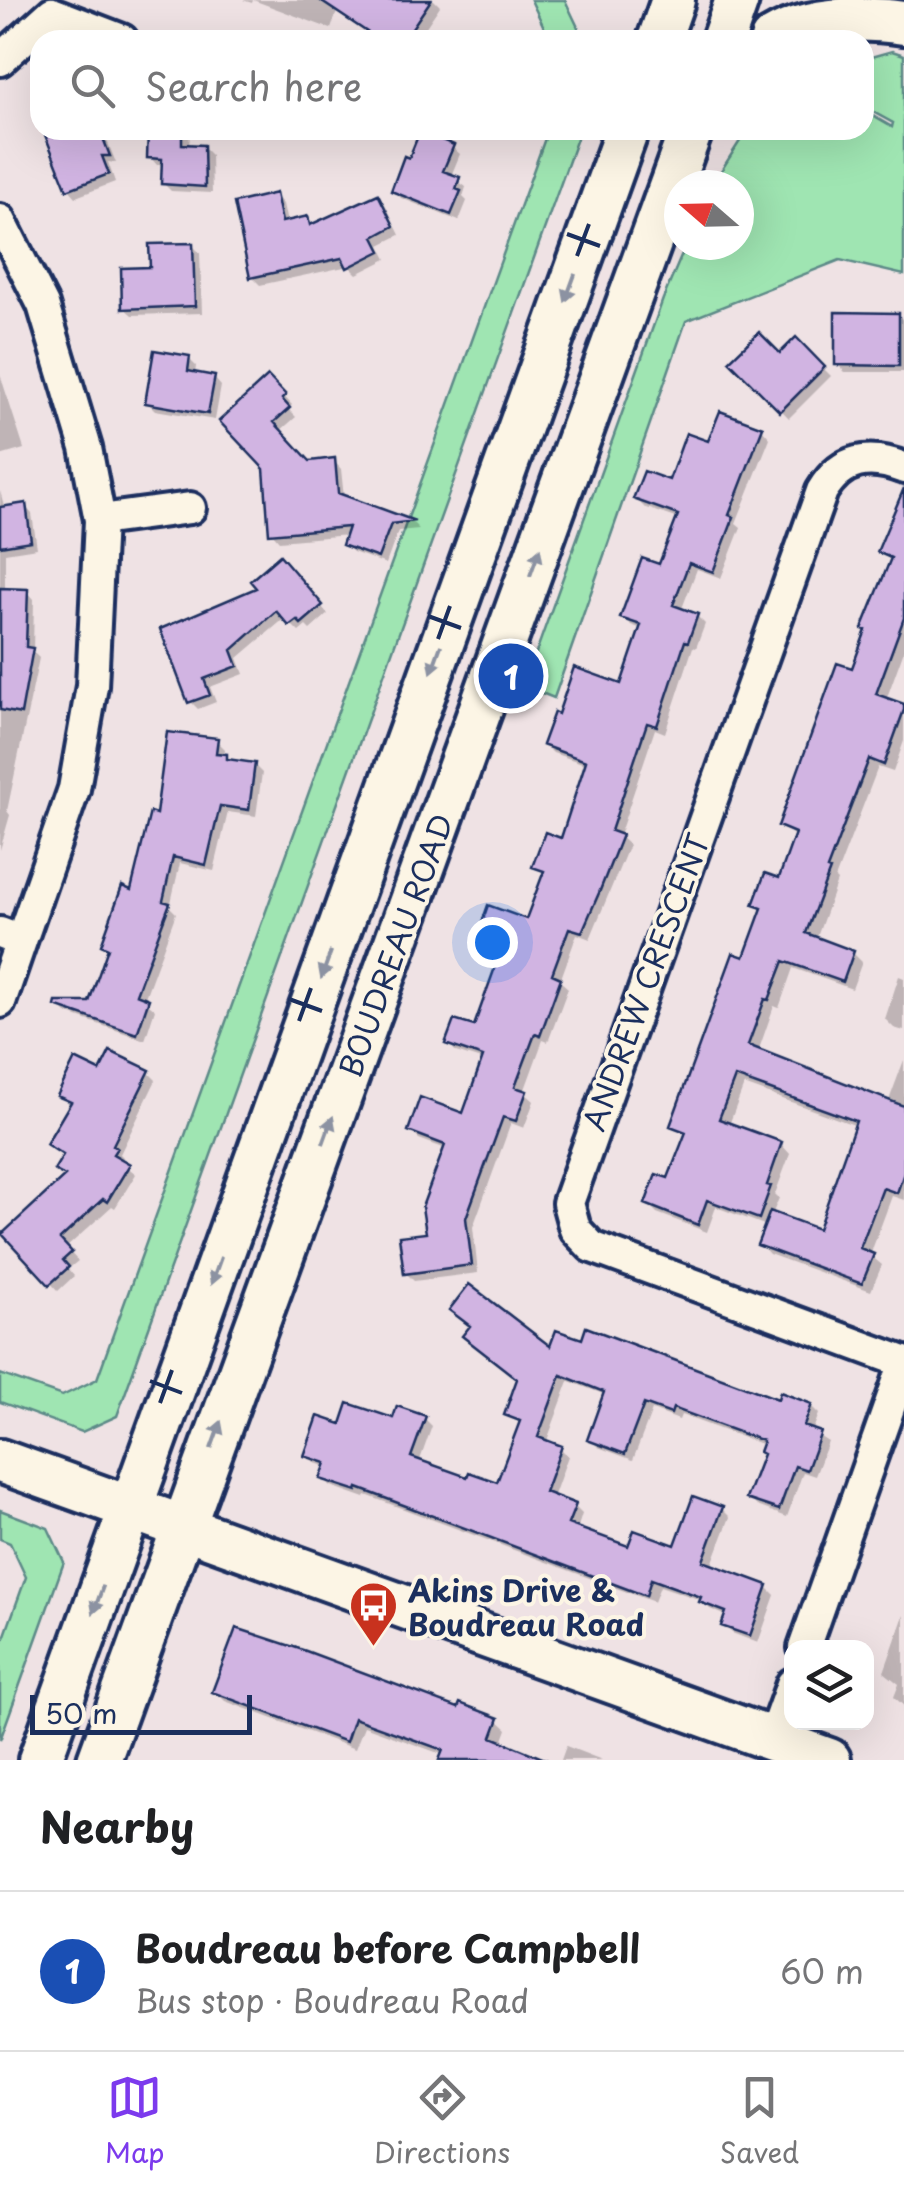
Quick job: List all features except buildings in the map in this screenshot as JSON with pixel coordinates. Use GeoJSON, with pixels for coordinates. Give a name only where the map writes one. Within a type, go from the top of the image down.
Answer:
{"type":"FeatureCollection","features":[{"type":"Feature","properties":{"kind":"main road"},"geometry":{"type":"LineString","coordinates":[[651,0],[656,30]]}},
{"type":"Feature","properties":{"kind":"main road"},"geometry":{"type":"LineString","coordinates":[[662,30],[673,0]]}},
{"type":"Feature","properties":{"kind":"main road"},"geometry":{"type":"LineString","coordinates":[[726,30],[737,0]]}},
{"type":"Feature","properties":{"kind":"main road"},"geometry":{"type":"LineString","coordinates":[[790,30],[872,18],[904,24]]}},
{"type":"Feature","properties":{"kind":"main road","name":"BOUDREAU ROAD"},"geometry":{"type":"LineString","coordinates":[[40,1760],[622,140]]}},
{"type":"Feature","properties":{"kind":"main road","name":"BOUDREAU ROAD"},"geometry":{"type":"LineString","coordinates":[[676,170],[687,140]]}},
{"type":"Feature","properties":{"kind":"main road"},"geometry":{"type":"LineString","coordinates":[[678,170],[696,140]]}},
{"type":"Feature","properties":{"kind":"main road","name":"BOUDREAU ROAD"},"geometry":{"type":"LineString","coordinates":[[98,1760],[664,204]]}},
{"type":"Feature","properties":{"kind":"main road"},"geometry":{"type":"LineString","coordinates":[[0,1461],[829,1760]]}},
{"type":"Feature","properties":{"kind":"street"},"geometry":{"type":"LineString","coordinates":[[34,30],[52,14],[95,30]]}},
{"type":"Feature","properties":{"kind":"street"},"geometry":{"type":"LineString","coordinates":[[0,60],[30,33]]}},
{"type":"Feature","properties":{"kind":"street"},"geometry":{"type":"LineString","coordinates":[[0,220],[43,304],[86,448],[100,520],[92,686],[74,789],[10,937],[0,1002]]}},
{"type":"Feature","properties":{"kind":"street","name":"ANDREW CRESCENT"},"geometry":{"type":"LineString","coordinates":[[807,1640],[904,1364],[592,1247],[575,1230],[568,1203],[822,490],[834,472],[852,462],[874,460],[904,468]]}},
{"type":"Feature","properties":{"kind":"street"},"geometry":{"type":"LineString","coordinates":[[100,520],[190,508]]}},
{"type":"Feature","properties":{"kind":"street"},"geometry":{"type":"LineString","coordinates":[[772,1740],[784,1706]]}},
{"type":"Feature","properties":{"kind":"green space"},"geometry":{"type":"Polygon","coordinates":[[[531,0],[565,0],[579,30],[545,30],[531,0]]]}},
{"type":"Feature","properties":{"kind":"green space"},"geometry":{"type":"Polygon","coordinates":[[[892,51],[904,55],[904,275],[840,260],[686,321],[554,698],[524,686],[680,260],[754,260],[754,170],[722,170],[741,140],[874,140],[874,117],[892,127],[893,123],[874,113],[874,56],[892,51]]]}},
{"type":"Feature","properties":{"kind":"green space"},"geometry":{"type":"Polygon","coordinates":[[[544,140],[576,140],[117,1416],[82,1432],[0,1402],[0,1374],[62,1396],[97,1379],[544,140]]]}},
{"type":"Feature","properties":{"kind":"green space"},"geometry":{"type":"Polygon","coordinates":[[[0,1510],[48,1528],[64,1562],[0,1740],[0,1649],[26,1577],[10,1543],[0,1539],[0,1510]]]}},
{"type":"Feature","properties":{"kind":"place","name":"Boudreau before Campbell"},"geometry":{"type":"Point","coordinates":[511,676]}},
{"type":"Feature","properties":{"kind":"place","name":"Akins Drive & Boudreau Road"},"geometry":{"type":"Point","coordinates":[373,1648]}}]}
